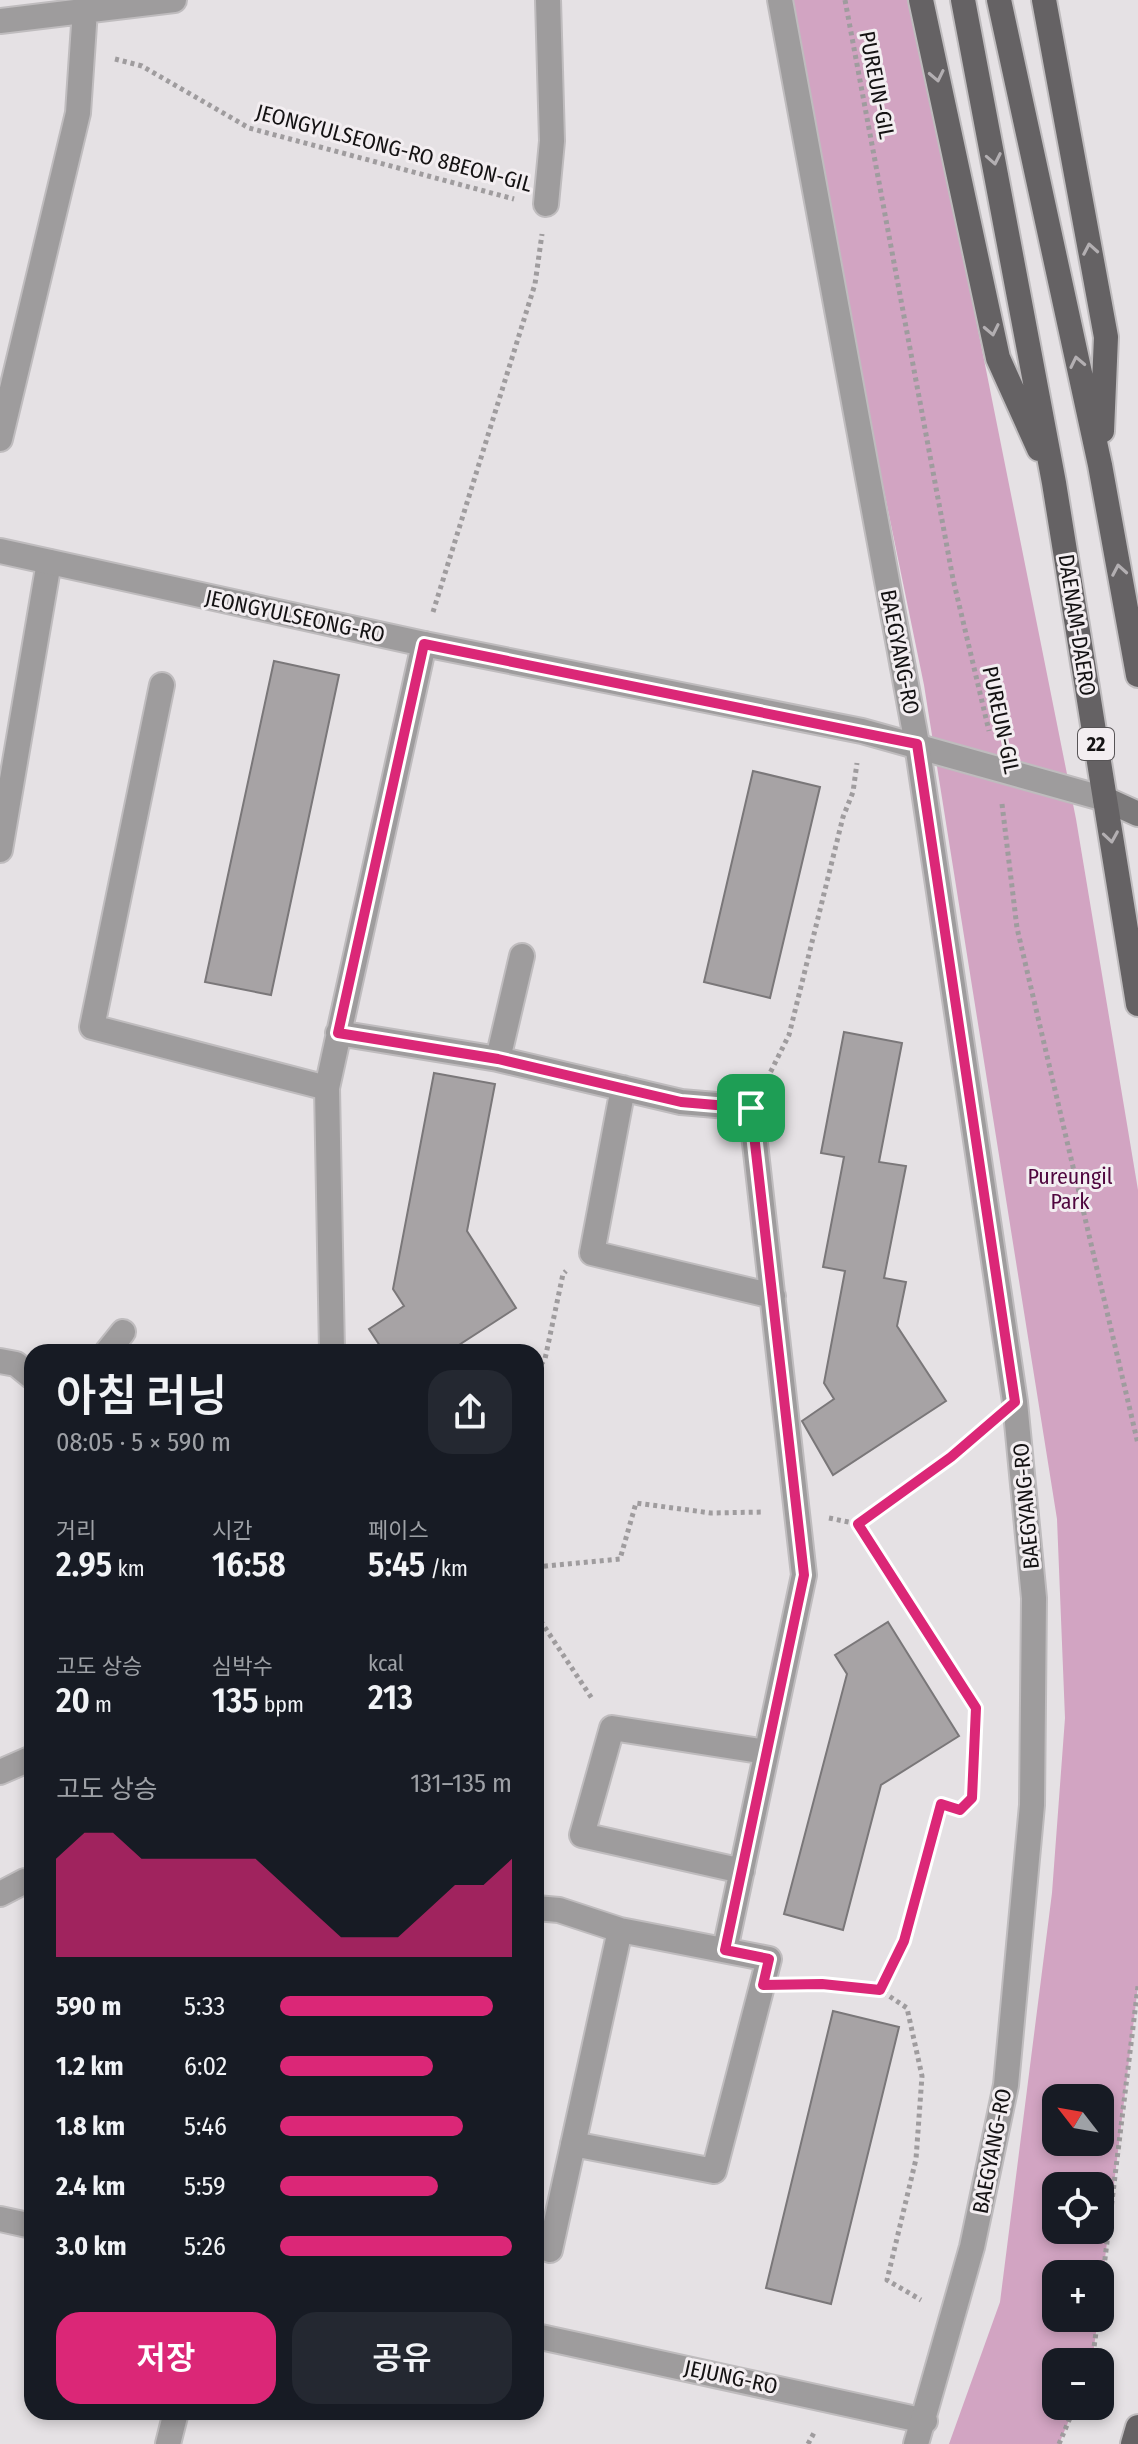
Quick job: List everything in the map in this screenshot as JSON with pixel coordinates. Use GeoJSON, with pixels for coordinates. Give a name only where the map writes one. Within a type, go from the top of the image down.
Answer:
{"type":"FeatureCollection","features":[{"type":"Feature","properties":{"kind":"main road","name":"DAENAM-DAERO"},"geometry":{"type":"LineString","coordinates":[[921,0],[998,358],[1054,483]]}},
{"type":"Feature","properties":{"kind":"main road","name":"DAENAM-DAERO"},"geometry":{"type":"LineString","coordinates":[[963,0],[1054,483],[1138,1004]]}},
{"type":"Feature","properties":{"kind":"main road"},"geometry":{"type":"LineString","coordinates":[[999,0],[1100,465],[1138,675]]}},
{"type":"Feature","properties":{"kind":"main road"},"geometry":{"type":"LineString","coordinates":[[1044,0],[1106,337],[1100,465]]}},
{"type":"Feature","properties":{"kind":"main road"},"geometry":{"type":"LineString","coordinates":[[1105,799],[1138,814]]}},
{"type":"Feature","properties":{"kind":"main road"},"geometry":{"type":"LineString","coordinates":[[1133,2444],[1138,2427]]}},
{"type":"Feature","properties":{"kind":"street"},"geometry":{"type":"LineString","coordinates":[[0,21],[174,0]]}},
{"type":"Feature","properties":{"kind":"street"},"geometry":{"type":"LineString","coordinates":[[546,204],[552,141],[548,0]]}},
{"type":"Feature","properties":{"kind":"street","name":"BAEGYANG-RO"},"geometry":{"type":"LineString","coordinates":[[780,0],[917,744],[1015,1402],[1034,1598],[1032,1805],[1006,2085],[993,2161],[954,2318],[916,2444]]}},
{"type":"Feature","properties":{"kind":"street"},"geometry":{"type":"LineString","coordinates":[[0,439],[78,113],[85,10]]}},
{"type":"Feature","properties":{"kind":"street","name":"JEONGYULSEONG-RO"},"geometry":{"type":"LineString","coordinates":[[0,551],[424,644],[862,731],[1105,799]]}},
{"type":"Feature","properties":{"kind":"street"},"geometry":{"type":"LineString","coordinates":[[0,850],[49,562]]}},
{"type":"Feature","properties":{"kind":"street"},"geometry":{"type":"LineString","coordinates":[[332,1344],[327,1088],[424,644]]}},
{"type":"Feature","properties":{"kind":"street"},"geometry":{"type":"LineString","coordinates":[[162,685],[92,1027],[327,1088]]}},
{"type":"Feature","properties":{"kind":"street"},"geometry":{"type":"LineString","coordinates":[[498,1059],[522,956]]}},
{"type":"Feature","properties":{"kind":"street"},"geometry":{"type":"LineString","coordinates":[[338,1033],[498,1059],[681,1102],[751,1108],[804,1575],[725,1950]]}},
{"type":"Feature","properties":{"kind":"street"},"geometry":{"type":"LineString","coordinates":[[623,1088],[592,1253],[773,1296]]}},
{"type":"Feature","properties":{"kind":"street"},"geometry":{"type":"LineString","coordinates":[[113,1344],[123,1332]]}},
{"type":"Feature","properties":{"kind":"street"},"geometry":{"type":"LineString","coordinates":[[0,1361],[16,1364],[24,1370]]}},
{"type":"Feature","properties":{"kind":"street"},"geometry":{"type":"LineString","coordinates":[[742,1871],[582,1835],[612,1728],[766,1752]]}},
{"type":"Feature","properties":{"kind":"street"},"geometry":{"type":"LineString","coordinates":[[0,1772],[24,1762]]}},
{"type":"Feature","properties":{"kind":"street"},"geometry":{"type":"LineString","coordinates":[[0,1894],[24,1882]]}},
{"type":"Feature","properties":{"kind":"street"},"geometry":{"type":"LineString","coordinates":[[544,1909],[559,1910],[620,1930],[769,1959],[714,2171],[573,2144]]}},
{"type":"Feature","properties":{"kind":"street"},"geometry":{"type":"LineString","coordinates":[[550,2250],[620,1930]]}},
{"type":"Feature","properties":{"kind":"street"},"geometry":{"type":"LineString","coordinates":[[0,2219],[24,2224]]}},
{"type":"Feature","properties":{"kind":"street","name":"JEJUNG-RO"},"geometry":{"type":"LineString","coordinates":[[544,2338],[925,2421]]}},
{"type":"Feature","properties":{"kind":"street"},"geometry":{"type":"LineString","coordinates":[[168,2444],[174,2420]]}},
{"type":"Feature","properties":{"kind":"path","name":"PUREUN-GIL"},"geometry":{"type":"LineString","coordinates":[[845,0],[953,579],[997,769],[1017,928],[1138,1444]]}},
{"type":"Feature","properties":{"kind":"path","name":"JEONGYULSEONG-RO 8BEON-GIL"},"geometry":{"type":"LineString","coordinates":[[83,50],[142,66],[249,128],[510,199],[546,204],[535,284],[424,644]]}},
{"type":"Feature","properties":{"kind":"path"},"geometry":{"type":"LineString","coordinates":[[751,1108],[789,1035],[843,817],[853,792],[862,731]]}},
{"type":"Feature","properties":{"kind":"path"},"geometry":{"type":"LineString","coordinates":[[544,1360],[563,1274],[592,1253]]}},
{"type":"Feature","properties":{"kind":"path"},"geometry":{"type":"LineString","coordinates":[[858,1524],[951,1457],[1015,1402]]}},
{"type":"Feature","properties":{"kind":"path"},"geometry":{"type":"LineString","coordinates":[[544,1566],[620,1559],[636,1503],[711,1513],[797,1512],[858,1524],[976,1708],[972,1798],[960,1810],[941,1804],[904,1941],[880,1990]]}},
{"type":"Feature","properties":{"kind":"path"},"geometry":{"type":"LineString","coordinates":[[544,1626],[612,1728]]}},
{"type":"Feature","properties":{"kind":"path"},"geometry":{"type":"LineString","coordinates":[[763,1985],[822,1984],[880,1990],[907,2008],[922,2076],[916,2159],[887,2280],[954,2318]]}},
{"type":"Feature","properties":{"kind":"path"},"geometry":{"type":"LineString","coordinates":[[1105,2260],[1138,1986]]}},
{"type":"Feature","properties":{"kind":"path"},"geometry":{"type":"LineString","coordinates":[[1059,2444],[1069,2420]]}},
{"type":"Feature","properties":{"kind":"green space","name":"Pureungil Park"},"geometry":{"type":"Polygon","coordinates":[[[783,0],[912,0],[1076,819],[1138,1190],[1138,1986],[1114,2184],[1114,2172],[1042,2172],[1042,2244],[1107,2244],[1105,2260],[1042,2260],[1042,2332],[1096,2332],[1094,2348],[1042,2348],[1042,2420],[1069,2420],[1059,2444],[949,2444],[1000,2302],[1052,1893],[1065,1718],[1057,1519],[924,685],[783,0]]]}},
{"type":"Feature","properties":{"kind":"building"},"geometry":{"type":"Polygon","coordinates":[[[274,661],[339,675],[271,995],[205,982],[274,661]]]}},
{"type":"Feature","properties":{"kind":"building"},"geometry":{"type":"Polygon","coordinates":[[[753,771],[820,787],[770,998],[704,982],[753,771]]]}},
{"type":"Feature","properties":{"kind":"building"},"geometry":{"type":"Polygon","coordinates":[[[844,1032],[902,1043],[879,1162],[906,1166],[884,1278],[906,1282],[897,1326],[946,1401],[833,1475],[802,1421],[834,1399],[824,1383],[845,1271],[823,1267],[844,1157],[821,1153],[844,1032]]]}},
{"type":"Feature","properties":{"kind":"building"},"geometry":{"type":"Polygon","coordinates":[[[434,1073],[495,1084],[467,1231],[516,1308],[460,1344],[379,1344],[369,1329],[404,1306],[393,1289],[434,1073]]]}},
{"type":"Feature","properties":{"kind":"building"},"geometry":{"type":"Polygon","coordinates":[[[888,1622],[959,1736],[881,1785],[843,1930],[784,1914],[847,1674],[835,1655],[888,1622]]]}},
{"type":"Feature","properties":{"kind":"building"},"geometry":{"type":"Polygon","coordinates":[[[833,2011],[899,2027],[831,2304],[766,2288],[833,2011]]]}},
{"type":"Feature","properties":{"kind":"route"},"geometry":{"type":"LineString","coordinates":[[424,644],[917,744],[1015,1402],[951,1457],[858,1524],[976,1708],[972,1798],[960,1810],[941,1804],[904,1941],[880,1990],[822,1984],[763,1985],[769,1959],[725,1950],[804,1575],[751,1108],[681,1102],[498,1059],[338,1033],[424,644]]}}]}
